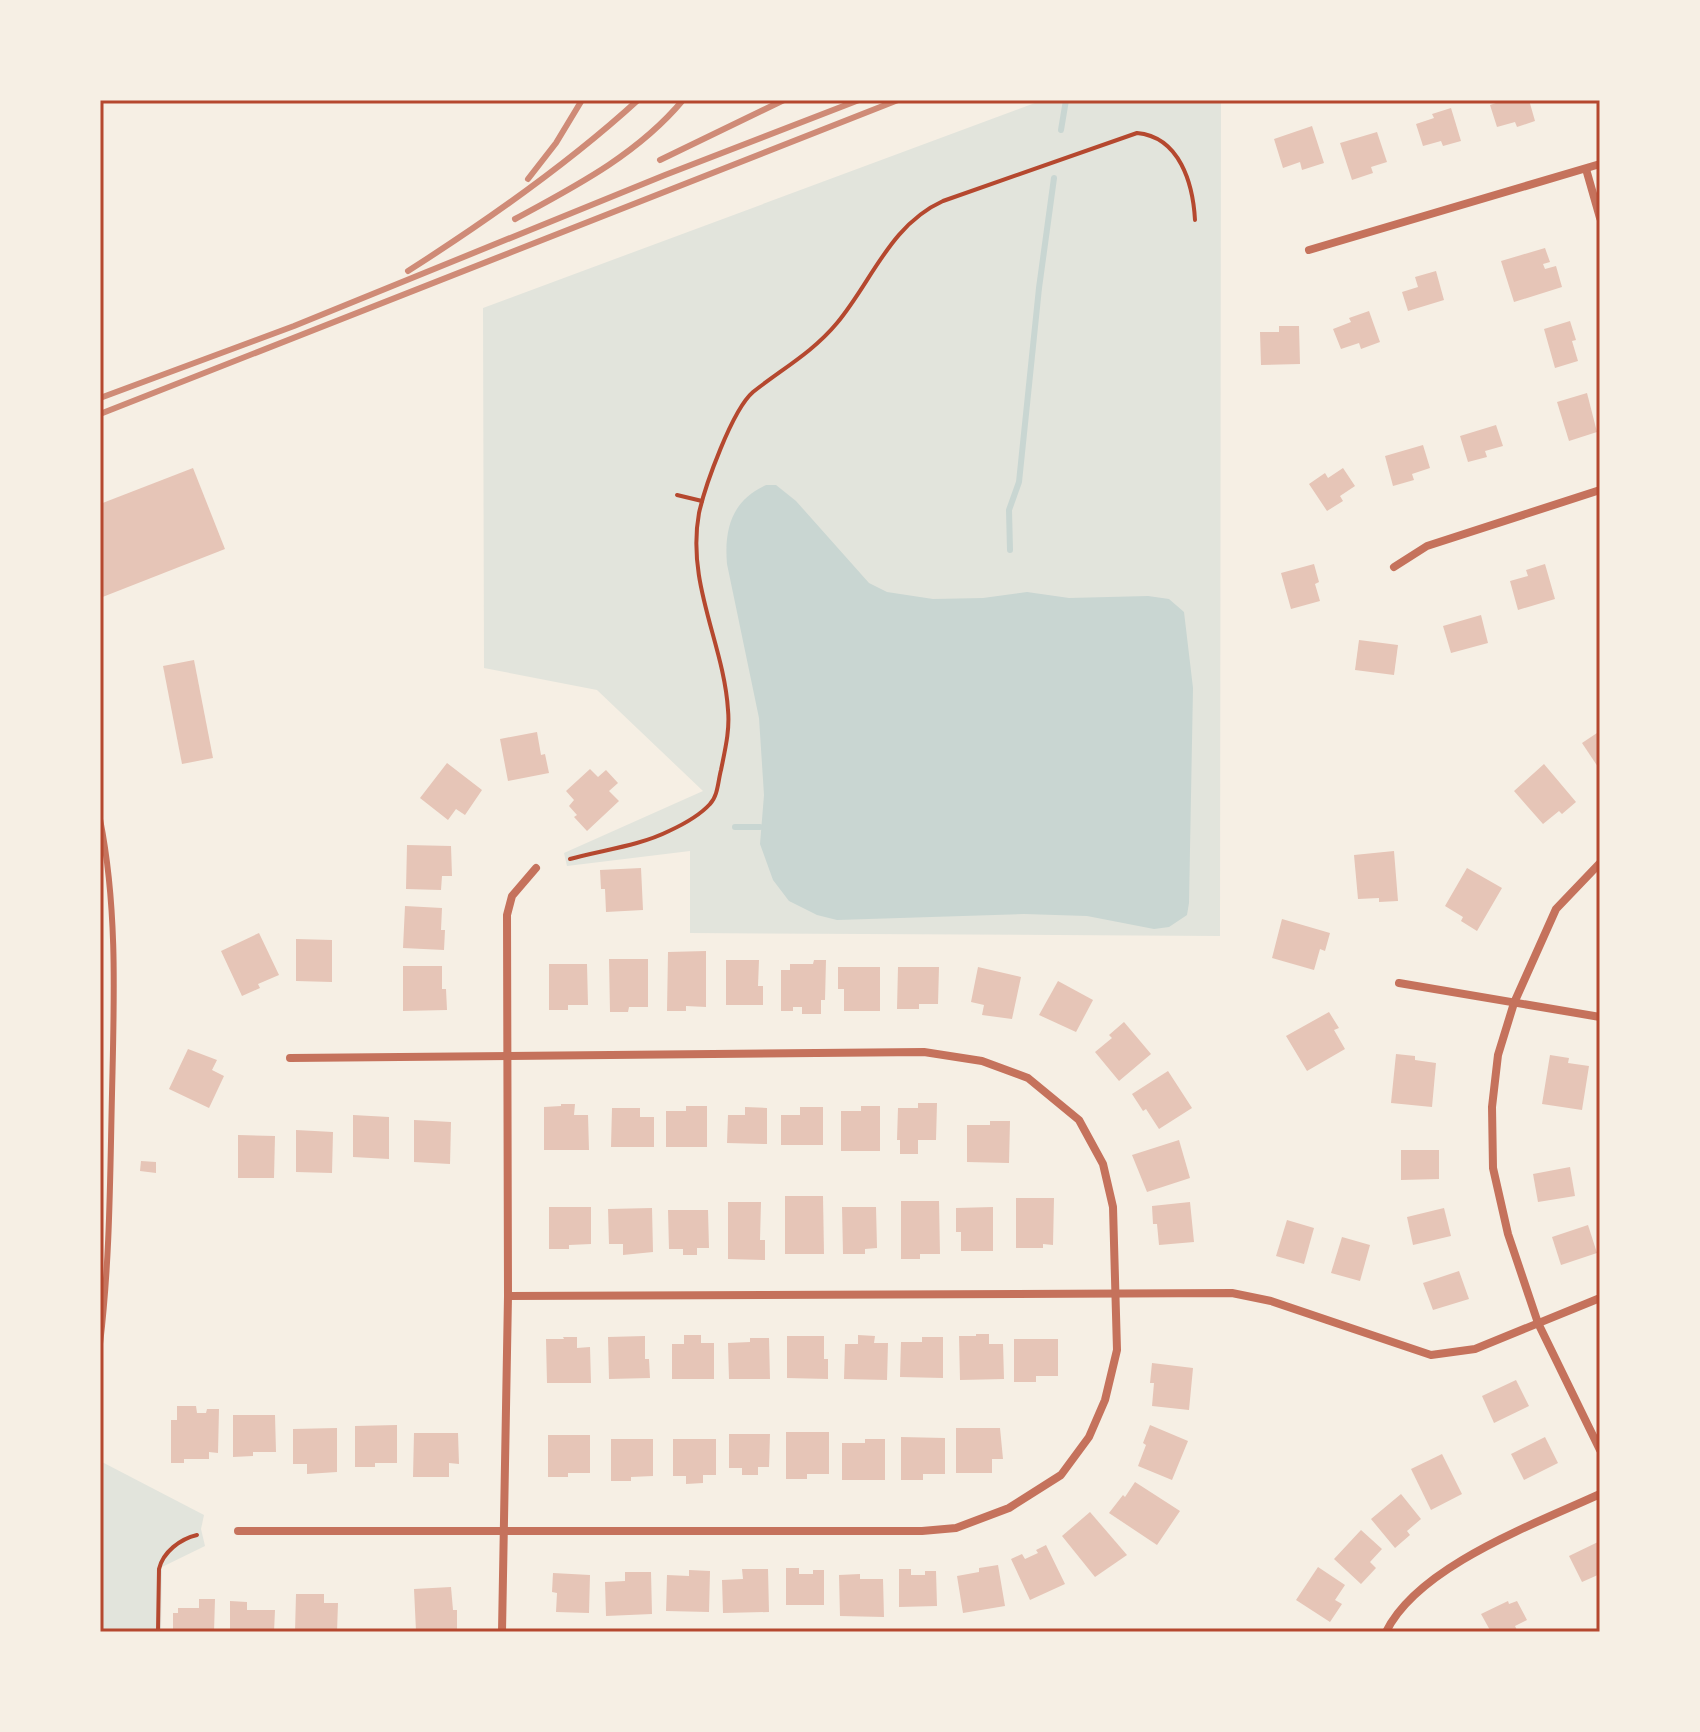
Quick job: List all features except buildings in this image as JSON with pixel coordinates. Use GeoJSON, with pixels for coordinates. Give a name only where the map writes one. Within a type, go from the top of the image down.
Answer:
{"type":"FeatureCollection","features":[{"type":"Feature","properties":{"kind":"street"},"geometry":{"type":"LineString","coordinates":[[1309,250],[1600,164]]}},
{"type":"Feature","properties":{"kind":"street"},"geometry":{"type":"LineString","coordinates":[[1586,169],[1600,218]]}},
{"type":"Feature","properties":{"kind":"street"},"geometry":{"type":"LineString","coordinates":[[1394,567],[1427,546],[1600,490]]}},
{"type":"Feature","properties":{"kind":"street"},"geometry":{"type":"LineString","coordinates":[[1600,863],[1556,909],[1514,1003],[1498,1055],[1492,1107],[1493,1168],[1508,1234],[1538,1323],[1600,1450]]}},
{"type":"Feature","properties":{"kind":"street"},"geometry":{"type":"LineString","coordinates":[[502,1632],[508,1296],[507,915],[512,896],[536,868]]}},
{"type":"Feature","properties":{"kind":"street"},"geometry":{"type":"LineString","coordinates":[[1399,983],[1600,1017]]}},
{"type":"Feature","properties":{"kind":"street"},"geometry":{"type":"LineString","coordinates":[[238,1531],[922,1531],[956,1528],[1009,1508],[1061,1475],[1089,1437],[1105,1400],[1117,1350],[1113,1207],[1103,1164],[1079,1120],[1028,1078],[982,1061],[924,1052],[290,1058]]}},
{"type":"Feature","properties":{"kind":"street"},"geometry":{"type":"LineString","coordinates":[[508,1296],[1232,1293],[1271,1301],[1431,1355],[1475,1349],[1600,1298]]}},
{"type":"Feature","properties":{"kind":"street"},"geometry":{"type":"LineString","coordinates":[[1386,1632],[1412,1595],[1464,1559],[1600,1494]]}},
{"type":"Feature","properties":{"kind":"lane"},"geometry":{"type":"LineString","coordinates":[[100,819],[110,896],[114,969],[108,1277],[100,1344]]}},
{"type":"Feature","properties":{"kind":"path"},"geometry":{"type":"LineString","coordinates":[[570,859],[667,832],[714,799],[726,749],[728,708],[697,561],[698,522],[703,501],[720,451],[749,397],[826,335],[847,310],[892,241],[926,210],[974,190],[1141,133],[1158,139],[1179,159],[1191,186],[1195,220]]}},
{"type":"Feature","properties":{"kind":"path"},"geometry":{"type":"LineString","coordinates":[[677,495],[703,501]]}},
{"type":"Feature","properties":{"kind":"path"},"geometry":{"type":"LineString","coordinates":[[158,1632],[159,1569],[162,1560],[178,1544],[197,1535]]}},
{"type":"Feature","properties":{"kind":"shaded area"},"geometry":{"type":"Polygon","coordinates":[[[1043,100],[1221,100],[1220,936],[690,933],[690,851],[567,866],[564,853],[703,791],[597,690],[484,668],[483,308],[1043,100]]]}},
{"type":"Feature","properties":{"kind":"shaded area"},"geometry":{"type":"Polygon","coordinates":[[[766,485],[776,485],[796,501],[869,583],[887,592],[933,599],[983,598],[1027,592],[1069,598],[1148,596],[1169,599],[1184,612],[1193,688],[1187,915],[1169,927],[1154,929],[1087,916],[1024,914],[837,920],[817,915],[789,901],[773,880],[760,844],[764,795],[759,718],[726,551],[729,528],[738,507],[754,491],[766,485]]]}},
{"type":"Feature","properties":{"kind":"shaded area"},"geometry":{"type":"Polygon","coordinates":[[[102,1462],[204,1515],[201,1529],[205,1546],[162,1567],[161,1632],[100,1632],[102,1462]]]}},
{"type":"Feature","properties":{"kind":"waterway"},"geometry":{"type":"LineString","coordinates":[[1061,130],[1066,100]]}},
{"type":"Feature","properties":{"kind":"waterway"},"geometry":{"type":"LineString","coordinates":[[1010,550],[1009,510],[1019,482],[1054,178]]}},
{"type":"Feature","properties":{"kind":"waterway"},"geometry":{"type":"LineString","coordinates":[[735,827],[760,827]]}},
{"type":"Feature","properties":{"kind":"railway"},"geometry":{"type":"LineString","coordinates":[[528,179],[556,143],[582,100]]}},
{"type":"Feature","properties":{"kind":"railway"},"geometry":{"type":"LineString","coordinates":[[408,271],[527,190],[584,147],[638,100]]}},
{"type":"Feature","properties":{"kind":"railway"},"geometry":{"type":"LineString","coordinates":[[515,219],[626,153],[683,100]]}},
{"type":"Feature","properties":{"kind":"railway"},"geometry":{"type":"LineString","coordinates":[[660,160],[784,100]]}},
{"type":"Feature","properties":{"kind":"railway"},"geometry":{"type":"LineString","coordinates":[[100,398],[294,326],[665,175],[859,100]]}},
{"type":"Feature","properties":{"kind":"railway"},"geometry":{"type":"LineString","coordinates":[[100,414],[898,100]]}}]}
